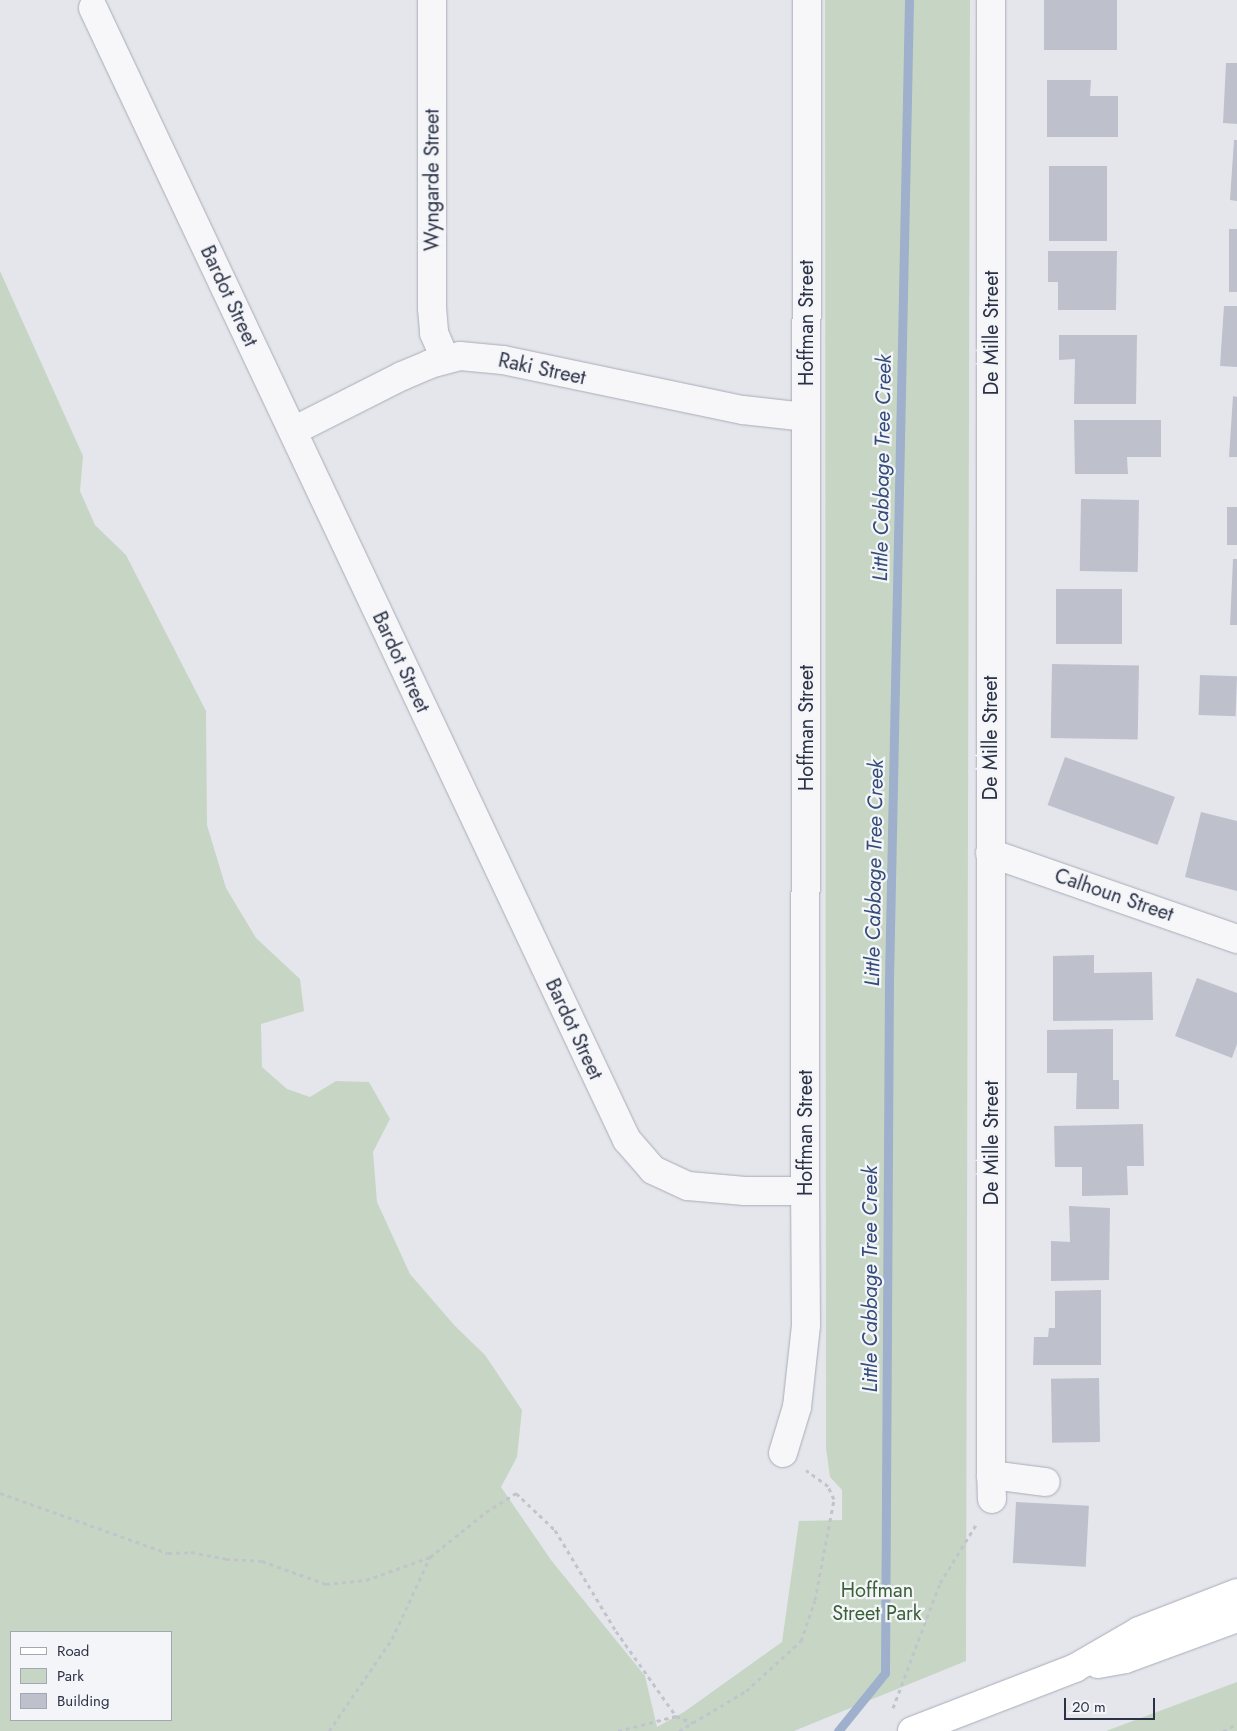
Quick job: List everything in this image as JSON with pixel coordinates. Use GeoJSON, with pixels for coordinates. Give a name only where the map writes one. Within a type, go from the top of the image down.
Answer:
{"type":"FeatureCollection","features":[{"type":"Feature","properties":{"kind":"main road"},"geometry":{"type":"LineString","coordinates":[[917,1729],[1074,1668],[1139,1631],[1237,1593]]}},
{"type":"Feature","properties":{"kind":"main road"},"geometry":{"type":"LineString","coordinates":[[1074,1668],[1126,1659],[1237,1618]]}},
{"type":"Feature","properties":{"kind":"street","name":"Wyngarde Street"},"geometry":{"type":"LineString","coordinates":[[432,0],[432,308],[434,332],[445,359]]}},
{"type":"Feature","properties":{"kind":"street","name":"Hoffman Street"},"geometry":{"type":"LineString","coordinates":[[783,1453],[797,1407],[806,1325],[804,1191],[807,0]]}},
{"type":"Feature","properties":{"kind":"street","name":"De Mille Street"},"geometry":{"type":"LineString","coordinates":[[991,0],[991,1488]]}},
{"type":"Feature","properties":{"kind":"street","name":"Bardot Street"},"geometry":{"type":"LineString","coordinates":[[93,8],[627,1140],[653,1170],[688,1186],[737,1190],[804,1191]]}},
{"type":"Feature","properties":{"kind":"street","name":"Raki Street"},"geometry":{"type":"LineString","coordinates":[[293,431],[402,376],[445,359],[460,356],[503,360],[743,410],[805,417]]}},
{"type":"Feature","properties":{"kind":"street","name":"Calhoun Street"},"geometry":{"type":"LineString","coordinates":[[990,853],[1237,939]]}},
{"type":"Feature","properties":{"kind":"street"},"geometry":{"type":"LineString","coordinates":[[991,1488],[1046,1482]]}},
{"type":"Feature","properties":{"kind":"path"},"geometry":{"type":"LineString","coordinates":[[679,1731],[746,1691],[801,1642],[815,1600],[834,1499],[828,1486],[783,1453]]}},
{"type":"Feature","properties":{"kind":"path"},"geometry":{"type":"LineString","coordinates":[[891,1713],[940,1583],[991,1488]]}},
{"type":"Feature","properties":{"kind":"path"},"geometry":{"type":"LineString","coordinates":[[0,1493],[168,1553],[190,1552],[226,1559],[262,1561],[326,1584],[366,1580],[430,1557],[486,1512],[516,1493],[555,1530],[616,1630],[676,1716],[692,1723]]}},
{"type":"Feature","properties":{"kind":"path"},"geometry":{"type":"LineString","coordinates":[[329,1731],[392,1639],[430,1557]]}},
{"type":"Feature","properties":{"kind":"path"},"geometry":{"type":"LineString","coordinates":[[618,1731],[676,1716]]}},
{"type":"Feature","properties":{"kind":"path"},"geometry":{"type":"LineString","coordinates":[[1223,1731],[1237,1724]]}},
{"type":"Feature","properties":{"kind":"green space","name":"Hoffman Street Park"},"geometry":{"type":"Polygon","coordinates":[[[825,0],[970,0],[966,1661],[794,1731],[0,1731],[0,271],[83,456],[80,491],[95,525],[126,555],[206,711],[207,825],[226,888],[256,938],[300,979],[304,1011],[261,1024],[262,1067],[287,1089],[310,1097],[336,1081],[369,1082],[390,1119],[373,1152],[377,1202],[410,1274],[455,1326],[485,1355],[522,1410],[517,1457],[501,1487],[551,1560],[645,1676],[657,1727],[684,1712],[782,1642],[799,1521],[842,1520],[842,1490],[830,1477],[826,1448],[825,0]]]}},
{"type":"Feature","properties":{"kind":"green space"},"geometry":{"type":"Polygon","coordinates":[[[1237,1682],[1237,1731],[1106,1731],[1237,1682]]]}},
{"type":"Feature","properties":{"kind":"building"},"geometry":{"type":"Polygon","coordinates":[[[1044,0],[1117,0],[1117,50],[1044,50],[1044,0]]]}},
{"type":"Feature","properties":{"kind":"building"},"geometry":{"type":"Polygon","coordinates":[[[1226,63],[1237,63],[1237,124],[1223,123],[1226,63]]]}},
{"type":"Feature","properties":{"kind":"building"},"geometry":{"type":"Polygon","coordinates":[[[1047,80],[1091,80],[1090,96],[1118,96],[1118,137],[1047,137],[1047,80]]]}},
{"type":"Feature","properties":{"kind":"building"},"geometry":{"type":"Polygon","coordinates":[[[1234,140],[1237,140],[1237,201],[1230,200],[1234,140]]]}},
{"type":"Feature","properties":{"kind":"building"},"geometry":{"type":"Polygon","coordinates":[[[1049,166],[1107,166],[1107,241],[1049,241],[1049,166]]]}},
{"type":"Feature","properties":{"kind":"building"},"geometry":{"type":"Polygon","coordinates":[[[1229,229],[1237,229],[1237,292],[1229,292],[1229,229]]]}},
{"type":"Feature","properties":{"kind":"building"},"geometry":{"type":"Polygon","coordinates":[[[1048,251],[1117,251],[1116,310],[1058,310],[1058,282],[1048,282],[1048,251]]]}},
{"type":"Feature","properties":{"kind":"building"},"geometry":{"type":"Polygon","coordinates":[[[1224,306],[1237,306],[1237,367],[1220,366],[1224,306]]]}},
{"type":"Feature","properties":{"kind":"building"},"geometry":{"type":"Polygon","coordinates":[[[1059,335],[1137,335],[1136,404],[1074,404],[1075,359],[1059,360],[1059,335]]]}},
{"type":"Feature","properties":{"kind":"building"},"geometry":{"type":"Polygon","coordinates":[[[1233,396],[1237,397],[1237,457],[1229,457],[1233,396]]]}},
{"type":"Feature","properties":{"kind":"building"},"geometry":{"type":"Polygon","coordinates":[[[1074,420],[1161,420],[1161,457],[1127,457],[1128,474],[1075,474],[1074,420]]]}},
{"type":"Feature","properties":{"kind":"building"},"geometry":{"type":"Polygon","coordinates":[[[1081,499],[1139,500],[1138,572],[1080,571],[1081,499]]]}},
{"type":"Feature","properties":{"kind":"building"},"geometry":{"type":"Polygon","coordinates":[[[1227,507],[1237,507],[1237,545],[1227,545],[1227,507]]]}},
{"type":"Feature","properties":{"kind":"building"},"geometry":{"type":"Polygon","coordinates":[[[1233,559],[1237,559],[1237,625],[1230,625],[1233,559]]]}},
{"type":"Feature","properties":{"kind":"building"},"geometry":{"type":"Polygon","coordinates":[[[1056,589],[1122,589],[1122,644],[1056,644],[1056,589]]]}},
{"type":"Feature","properties":{"kind":"building"},"geometry":{"type":"Polygon","coordinates":[[[1052,664],[1139,666],[1138,740],[1051,738],[1052,664]]]}},
{"type":"Feature","properties":{"kind":"building"},"geometry":{"type":"Polygon","coordinates":[[[1200,675],[1237,676],[1236,716],[1199,715],[1200,675]]]}},
{"type":"Feature","properties":{"kind":"building"},"geometry":{"type":"Polygon","coordinates":[[[1065,757],[1175,797],[1158,845],[1048,805],[1065,757]]]}},
{"type":"Feature","properties":{"kind":"building"},"geometry":{"type":"Polygon","coordinates":[[[1201,812],[1237,821],[1237,891],[1185,877],[1201,812]]]}},
{"type":"Feature","properties":{"kind":"building"},"geometry":{"type":"Polygon","coordinates":[[[1094,955],[1094,973],[1152,972],[1153,1020],[1053,1021],[1053,956],[1094,955]]]}},
{"type":"Feature","properties":{"kind":"building"},"geometry":{"type":"Polygon","coordinates":[[[1197,978],[1237,993],[1237,1044],[1232,1058],[1175,1036],[1197,978]]]}},
{"type":"Feature","properties":{"kind":"building"},"geometry":{"type":"Polygon","coordinates":[[[1113,1029],[1113,1080],[1119,1080],[1119,1109],[1076,1109],[1077,1073],[1047,1073],[1047,1030],[1113,1029]]]}},
{"type":"Feature","properties":{"kind":"building"},"geometry":{"type":"Polygon","coordinates":[[[1143,1124],[1144,1166],[1127,1166],[1128,1195],[1082,1196],[1082,1167],[1055,1167],[1054,1126],[1143,1124]]]}},
{"type":"Feature","properties":{"kind":"building"},"geometry":{"type":"Polygon","coordinates":[[[1069,1206],[1110,1208],[1109,1280],[1051,1281],[1051,1241],[1070,1242],[1069,1206]]]}},
{"type":"Feature","properties":{"kind":"building"},"geometry":{"type":"Polygon","coordinates":[[[1101,1290],[1101,1365],[1033,1365],[1034,1337],[1048,1337],[1049,1328],[1055,1328],[1055,1291],[1101,1290]]]}},
{"type":"Feature","properties":{"kind":"building"},"geometry":{"type":"Polygon","coordinates":[[[1099,1378],[1100,1442],[1052,1443],[1051,1379],[1099,1378]]]}},
{"type":"Feature","properties":{"kind":"building"},"geometry":{"type":"Polygon","coordinates":[[[1016,1502],[1089,1506],[1086,1567],[1013,1563],[1016,1502]]]}},
{"type":"Feature","properties":{"kind":"waterway","name":"Little Cabbage Tree Creek"},"geometry":{"type":"LineString","coordinates":[[838,1731],[885,1673],[889,980],[909,0]]}}]}
